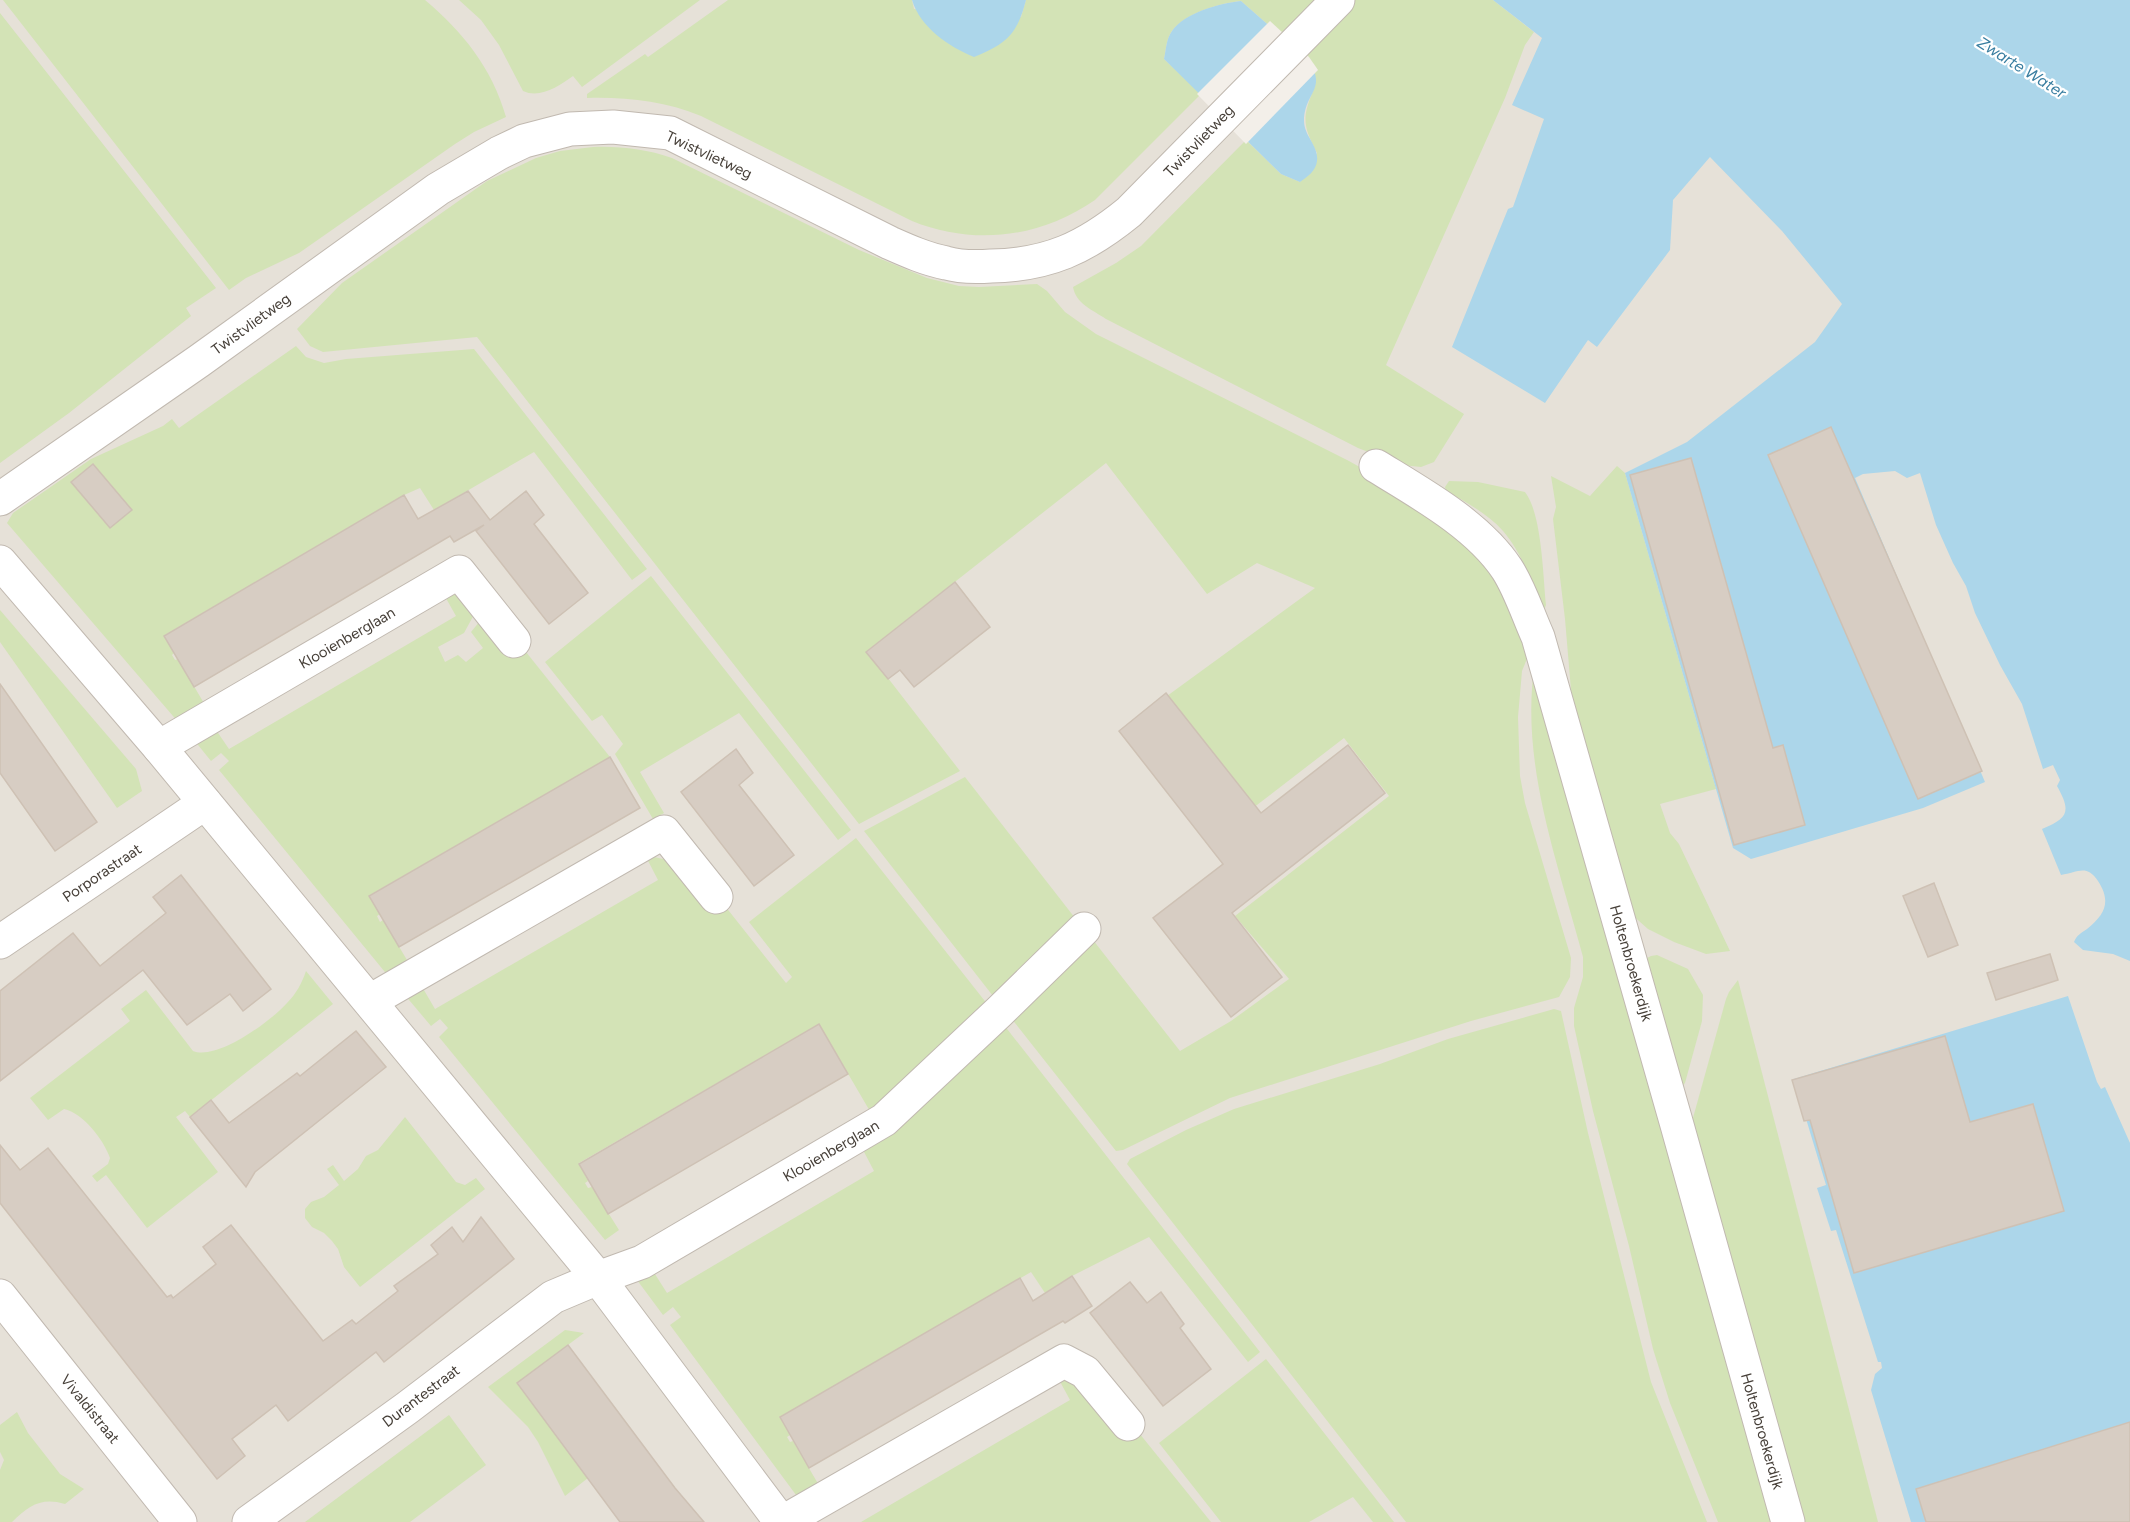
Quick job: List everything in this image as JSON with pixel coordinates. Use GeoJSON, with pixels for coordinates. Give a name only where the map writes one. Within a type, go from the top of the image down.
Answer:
{"type":"FeatureCollection","features":[{"type":"Feature","properties":{"kind":"street","name":"Twistvlietweg"},"geometry":{"type":"LineString","coordinates":[[0,499],[199,361],[438,189],[499,153],[525,141],[570,129],[613,127],[670,133],[890,243],[931,259],[949,264],[978,267],[1035,263],[1054,257],[1096,237],[1129,212],[1338,0]]}},
{"type":"Feature","properties":{"kind":"street","name":"Holtenbroekerdijk"},"geometry":{"type":"LineString","coordinates":[[1376,466],[1427,497],[1487,546],[1507,569],[1538,637],[1788,1522]]}},
{"type":"Feature","properties":{"kind":"street"},"geometry":{"type":"LineString","coordinates":[[0,562],[159,747],[598,1278],[782,1522],[1064,1361],[1085,1372],[1128,1424]]}},
{"type":"Feature","properties":{"kind":"street","name":"Klooienberglaan"},"geometry":{"type":"LineString","coordinates":[[159,747],[459,572],[514,641]]}},
{"type":"Feature","properties":{"kind":"street","name":"Porporastraat"},"geometry":{"type":"LineString","coordinates":[[0,942],[205,803]]}},
{"type":"Feature","properties":{"kind":"street"},"geometry":{"type":"LineString","coordinates":[[369,1002],[664,832],[716,897]]}},
{"type":"Feature","properties":{"kind":"street","name":"Klooienberglaan"},"geometry":{"type":"LineString","coordinates":[[598,1278],[642,1262],[884,1120],[1084,929]]}},
{"type":"Feature","properties":{"kind":"street","name":"Durantestraat"},"geometry":{"type":"LineString","coordinates":[[249,1522],[407,1408],[553,1297],[598,1278]]}},
{"type":"Feature","properties":{"kind":"street","name":"Vivaldistraat"},"geometry":{"type":"LineString","coordinates":[[0,1296],[180,1522]]}},
{"type":"Feature","properties":{"kind":"shaded area"},"geometry":{"type":"Polygon","coordinates":[[[0,0],[2130,0],[2130,1522],[0,1522],[0,0]]]}},
{"type":"Feature","properties":{"kind":"green space"},"geometry":{"type":"Polygon","coordinates":[[[3,0],[425,0],[452,25],[474,52],[493,83],[506,117],[455,144],[299,253],[246,278],[229,290],[3,0]]]}},
{"type":"Feature","properties":{"kind":"green space"},"geometry":{"type":"Polygon","coordinates":[[[459,0],[700,0],[582,87],[573,76],[556,87],[543,92],[529,93],[523,91],[499,45],[481,20],[459,0]]]}},
{"type":"Feature","properties":{"kind":"green space"},"geometry":{"type":"Polygon","coordinates":[[[728,0],[912,0],[914,9],[1021,17],[1026,0],[1493,0],[1534,32],[1525,45],[1505,98],[1386,365],[1464,414],[1434,462],[1421,467],[1402,465],[1358,448],[1106,319],[1086,306],[1075,293],[1073,287],[1141,246],[1246,140],[1281,174],[1300,182],[1317,153],[1306,127],[1306,113],[1315,86],[1307,59],[1241,1],[1223,4],[1194,14],[1172,31],[1167,41],[1164,59],[1201,94],[1095,200],[1052,223],[1006,234],[983,235],[959,234],[912,221],[687,111],[645,101],[587,98],[587,94],[645,54],[648,57],[728,0]]]}},
{"type":"Feature","properties":{"kind":"green space"},"geometry":{"type":"Polygon","coordinates":[[[0,13],[216,288],[186,308],[191,316],[69,413],[0,463],[0,13]]]}},
{"type":"Feature","properties":{"kind":"green space"},"geometry":{"type":"Polygon","coordinates":[[[593,147],[633,149],[672,158],[859,250],[927,278],[959,286],[1037,284],[1047,291],[1065,312],[1096,334],[1365,470],[1455,536],[1472,551],[1498,583],[1531,649],[1522,671],[1518,717],[1520,776],[1525,803],[1571,958],[1570,977],[1559,997],[1471,1021],[1230,1098],[1123,1150],[1116,1151],[1011,1018],[1093,940],[1180,1051],[1231,1021],[1289,979],[1235,916],[1389,796],[1344,738],[1253,808],[1167,696],[1315,588],[1257,563],[1207,594],[1106,463],[867,651],[960,771],[859,824],[477,337],[323,352],[310,346],[297,329],[342,283],[487,181],[536,158],[560,151],[593,147]]]}},
{"type":"Feature","properties":{"kind":"green space"},"geometry":{"type":"Polygon","coordinates":[[[296,346],[306,357],[324,363],[346,359],[474,349],[647,569],[632,580],[534,452],[434,510],[420,488],[404,495],[165,635],[174,653],[172,655],[175,660],[178,659],[205,705],[179,723],[7,523],[13,513],[91,459],[163,426],[172,419],[179,428],[296,346]]]}},
{"type":"Feature","properties":{"kind":"green space"},"geometry":{"type":"Polygon","coordinates":[[[1617,466],[1625,473],[1716,789],[1660,804],[1670,833],[1679,844],[1730,951],[1706,954],[1674,942],[1648,929],[1630,913],[1572,702],[1553,519],[1556,507],[1551,476],[1590,496],[1617,466]]]}},
{"type":"Feature","properties":{"kind":"green space"},"geometry":{"type":"Polygon","coordinates":[[[1449,481],[1478,482],[1525,492],[1531,502],[1538,530],[1543,562],[1546,605],[1544,610],[1510,540],[1484,514],[1446,491],[1445,487],[1449,481]]]}},
{"type":"Feature","properties":{"kind":"green space"},"geometry":{"type":"Polygon","coordinates":[[[651,576],[851,830],[838,840],[739,713],[640,772],[664,813],[653,819],[615,754],[623,744],[602,715],[592,721],[545,662],[651,576]]]}},
{"type":"Feature","properties":{"kind":"green space"},"geometry":{"type":"Polygon","coordinates":[[[443,593],[465,596],[476,611],[464,633],[438,647],[445,662],[458,655],[466,662],[483,648],[471,632],[480,621],[522,647],[610,757],[370,895],[380,914],[377,916],[380,922],[383,920],[410,965],[389,977],[219,770],[229,761],[221,753],[211,761],[194,740],[214,727],[229,749],[456,616],[443,593]]]}},
{"type":"Feature","properties":{"kind":"green space"},"geometry":{"type":"Polygon","coordinates":[[[0,610],[136,769],[142,791],[117,808],[0,642],[0,610]]]}},
{"type":"Feature","properties":{"kind":"green space"},"geometry":{"type":"Polygon","coordinates":[[[1535,662],[1774,1522],[1718,1522],[1670,1403],[1653,1349],[1574,1026],[1574,1008],[1583,977],[1583,957],[1553,848],[1537,774],[1532,737],[1531,699],[1535,662]]]}},
{"type":"Feature","properties":{"kind":"green space"},"geometry":{"type":"Polygon","coordinates":[[[965,777],[1075,918],[993,996],[864,831],[965,777]]]}},
{"type":"Feature","properties":{"kind":"green space"},"geometry":{"type":"Polygon","coordinates":[[[856,838],[988,1005],[871,1113],[819,1024],[579,1163],[588,1181],[585,1183],[588,1188],[592,1187],[619,1230],[605,1240],[439,1037],[448,1028],[440,1019],[431,1026],[404,994],[421,985],[435,1009],[658,880],[645,855],[672,861],[714,914],[725,906],[786,983],[792,977],[749,922],[856,838]]]}},
{"type":"Feature","properties":{"kind":"green space"},"geometry":{"type":"Polygon","coordinates":[[[1657,955],[1688,969],[1703,995],[1702,1021],[1685,1083],[1679,1090],[1643,960],[1657,955]]]}},
{"type":"Feature","properties":{"kind":"green space"},"geometry":{"type":"Polygon","coordinates":[[[306,971],[333,1004],[190,1117],[185,1111],[176,1117],[218,1172],[147,1228],[106,1175],[97,1182],[92,1176],[108,1164],[110,1158],[92,1128],[78,1116],[64,1109],[48,1120],[30,1098],[130,1021],[121,1009],[146,990],[193,1051],[203,1053],[243,1038],[269,1020],[293,996],[306,971]]]}},
{"type":"Feature","properties":{"kind":"green space"},"geometry":{"type":"Polygon","coordinates":[[[1738,980],[1878,1522],[1797,1522],[1691,1125],[1726,999],[1738,980]]]}},
{"type":"Feature","properties":{"kind":"green space"},"geometry":{"type":"Polygon","coordinates":[[[1554,1009],[1561,1011],[1588,1133],[1651,1382],[1707,1522],[1406,1522],[1127,1164],[1130,1159],[1186,1130],[1234,1109],[1380,1064],[1448,1039],[1554,1009]]]}},
{"type":"Feature","properties":{"kind":"green space"},"geometry":{"type":"Polygon","coordinates":[[[1004,1025],[1260,1352],[1248,1362],[1149,1237],[1072,1276],[1045,1293],[1031,1272],[780,1417],[790,1435],[787,1437],[790,1442],[793,1441],[820,1487],[799,1499],[670,1325],[681,1317],[673,1307],[663,1315],[637,1280],[653,1271],[667,1293],[874,1171],[862,1148],[1004,1025]]]}},
{"type":"Feature","properties":{"kind":"green space"},"geometry":{"type":"Polygon","coordinates":[[[405,1117],[456,1182],[465,1185],[476,1178],[485,1189],[360,1287],[344,1267],[338,1249],[332,1241],[324,1233],[312,1227],[305,1218],[305,1209],[311,1202],[324,1197],[339,1185],[327,1169],[333,1165],[344,1181],[358,1169],[366,1156],[378,1150],[405,1117]]]}},
{"type":"Feature","properties":{"kind":"green space"},"geometry":{"type":"Polygon","coordinates":[[[565,1330],[584,1333],[517,1383],[588,1478],[565,1496],[528,1427],[488,1387],[565,1330]]]}},
{"type":"Feature","properties":{"kind":"green space"},"geometry":{"type":"Polygon","coordinates":[[[1266,1359],[1394,1522],[1373,1522],[1353,1497],[1309,1522],[1221,1522],[1159,1443],[1266,1359]]]}},
{"type":"Feature","properties":{"kind":"green space"},"geometry":{"type":"Polygon","coordinates":[[[1061,1374],[1135,1428],[1211,1522],[861,1522],[1070,1400],[1057,1376],[1061,1374]]]}},
{"type":"Feature","properties":{"kind":"green space"},"geometry":{"type":"Polygon","coordinates":[[[17,1412],[28,1433],[60,1474],[84,1489],[65,1504],[43,1502],[30,1507],[12,1522],[0,1522],[0,1470],[4,1460],[0,1452],[0,1425],[17,1412]]]}},
{"type":"Feature","properties":{"kind":"green space"},"geometry":{"type":"Polygon","coordinates":[[[449,1415],[486,1465],[410,1522],[305,1522],[449,1415]]]}},
{"type":"Feature","properties":{"kind":"water"},"geometry":{"type":"Polygon","coordinates":[[[912,0],[1026,0],[1019,22],[1009,37],[994,48],[974,57],[955,48],[937,35],[922,19],[912,0]]]}},
{"type":"Feature","properties":{"kind":"water","name":"Zwarte Water"},"geometry":{"type":"Polygon","coordinates":[[[1493,0],[2130,0],[2130,961],[2113,954],[2083,950],[2074,942],[2099,918],[2105,901],[2102,888],[2090,872],[2082,870],[2061,875],[2042,829],[2058,821],[2065,813],[2066,808],[2057,786],[2060,780],[2053,765],[2043,769],[2022,704],[1975,613],[1966,586],[1936,525],[1920,473],[1907,478],[1895,471],[1863,474],[1855,478],[1985,782],[1923,808],[1751,859],[1733,848],[1625,473],[1687,442],[1815,342],[1842,304],[1782,231],[1710,157],[1673,200],[1670,250],[1597,347],[1588,340],[1545,403],[1452,347],[1508,209],[1513,207],[1544,119],[1512,105],[1542,38],[1493,0]]]}},
{"type":"Feature","properties":{"kind":"water"},"geometry":{"type":"Polygon","coordinates":[[[1241,1],[1307,59],[1316,77],[1316,84],[1305,111],[1304,121],[1306,131],[1316,151],[1317,161],[1313,171],[1300,182],[1281,174],[1164,59],[1170,34],[1185,19],[1213,7],[1241,1]]]}},
{"type":"Feature","properties":{"kind":"water"},"geometry":{"type":"Polygon","coordinates":[[[2068,996],[2097,1082],[2101,1089],[2105,1087],[2130,1143],[2130,1481],[2000,1522],[1911,1522],[1871,1390],[1875,1374],[1882,1368],[1881,1362],[1878,1362],[1836,1230],[1831,1231],[1817,1188],[1826,1185],[1794,1079],[2068,996]]]}},
{"type":"Feature","properties":{"kind":"pier"},"geometry":{"type":"Polygon","coordinates":[[[1270,21],[1309,57],[1318,70],[1246,144],[1197,94],[1270,21]]]}},
{"type":"Feature","properties":{"kind":"building"},"geometry":{"type":"Polygon","coordinates":[[[1831,427],[1982,771],[1918,799],[1768,455],[1831,427]]]}},
{"type":"Feature","properties":{"kind":"building"},"geometry":{"type":"Polygon","coordinates":[[[1691,458],[1773,748],[1783,745],[1805,825],[1734,845],[1630,475],[1691,458]]]}},
{"type":"Feature","properties":{"kind":"building"},"geometry":{"type":"Polygon","coordinates":[[[93,464],[132,510],[110,528],[71,482],[93,464]]]}},
{"type":"Feature","properties":{"kind":"building"},"geometry":{"type":"Polygon","coordinates":[[[468,491],[490,520],[526,491],[544,515],[534,524],[588,593],[549,624],[476,531],[484,525],[454,542],[450,536],[194,687],[164,636],[404,495],[418,519],[468,491]]]}},
{"type":"Feature","properties":{"kind":"building"},"geometry":{"type":"Polygon","coordinates":[[[955,582],[990,627],[914,687],[900,670],[888,679],[866,652],[955,582]]]}},
{"type":"Feature","properties":{"kind":"building"},"geometry":{"type":"Polygon","coordinates":[[[0,684],[97,822],[55,851],[0,773],[0,684]]]}},
{"type":"Feature","properties":{"kind":"building"},"geometry":{"type":"Polygon","coordinates":[[[1166,693],[1261,813],[1348,745],[1385,793],[1232,913],[1282,977],[1231,1017],[1153,918],[1223,864],[1119,731],[1166,693]]]}},
{"type":"Feature","properties":{"kind":"building"},"geometry":{"type":"Polygon","coordinates":[[[736,749],[753,773],[739,785],[794,855],[754,886],[681,792],[736,749]]]}},
{"type":"Feature","properties":{"kind":"building"},"geometry":{"type":"Polygon","coordinates":[[[610,757],[640,808],[399,947],[369,896],[610,757]]]}},
{"type":"Feature","properties":{"kind":"building"},"geometry":{"type":"Polygon","coordinates":[[[181,875],[271,989],[243,1011],[230,994],[187,1025],[143,970],[0,1081],[0,991],[73,933],[100,966],[166,913],[153,897],[181,875]]]}},
{"type":"Feature","properties":{"kind":"building"},"geometry":{"type":"Polygon","coordinates":[[[1934,883],[1958,945],[1928,957],[1903,896],[1934,883]]]}},
{"type":"Feature","properties":{"kind":"building"},"geometry":{"type":"Polygon","coordinates":[[[2050,954],[2058,980],[1996,1000],[1987,973],[2050,954]]]}},
{"type":"Feature","properties":{"kind":"building"},"geometry":{"type":"Polygon","coordinates":[[[819,1024],[848,1074],[608,1214],[579,1164],[819,1024]]]}},
{"type":"Feature","properties":{"kind":"building"},"geometry":{"type":"Polygon","coordinates":[[[356,1031],[386,1067],[255,1172],[246,1187],[190,1117],[211,1100],[229,1123],[297,1073],[300,1076],[356,1031]]]}},
{"type":"Feature","properties":{"kind":"building"},"geometry":{"type":"Polygon","coordinates":[[[1945,1036],[1970,1122],[2033,1104],[2064,1211],[1854,1273],[1810,1120],[1804,1121],[1792,1080],[1945,1036]]]}},
{"type":"Feature","properties":{"kind":"building"},"geometry":{"type":"Polygon","coordinates":[[[0,1145],[20,1170],[48,1148],[167,1297],[171,1295],[173,1298],[216,1264],[203,1247],[231,1225],[323,1341],[352,1320],[356,1324],[398,1291],[394,1286],[438,1254],[431,1245],[452,1227],[463,1242],[481,1217],[514,1259],[384,1362],[376,1352],[288,1421],[276,1405],[232,1439],[245,1456],[217,1479],[0,1203],[0,1145]]]}},
{"type":"Feature","properties":{"kind":"building"},"geometry":{"type":"Polygon","coordinates":[[[1072,1276],[1092,1306],[809,1468],[780,1417],[1020,1278],[1033,1301],[1072,1276]]]}},
{"type":"Feature","properties":{"kind":"building"},"geometry":{"type":"Polygon","coordinates":[[[1130,1282],[1147,1303],[1161,1292],[1184,1324],[1180,1328],[1211,1369],[1163,1406],[1090,1313],[1130,1282]]]}},
{"type":"Feature","properties":{"kind":"building"},"geometry":{"type":"Polygon","coordinates":[[[568,1345],[675,1488],[704,1522],[620,1522],[517,1383],[568,1345]]]}},
{"type":"Feature","properties":{"kind":"building"},"geometry":{"type":"Polygon","coordinates":[[[2130,1422],[2130,1522],[1926,1522],[1916,1489],[2130,1422]]]}}]}
